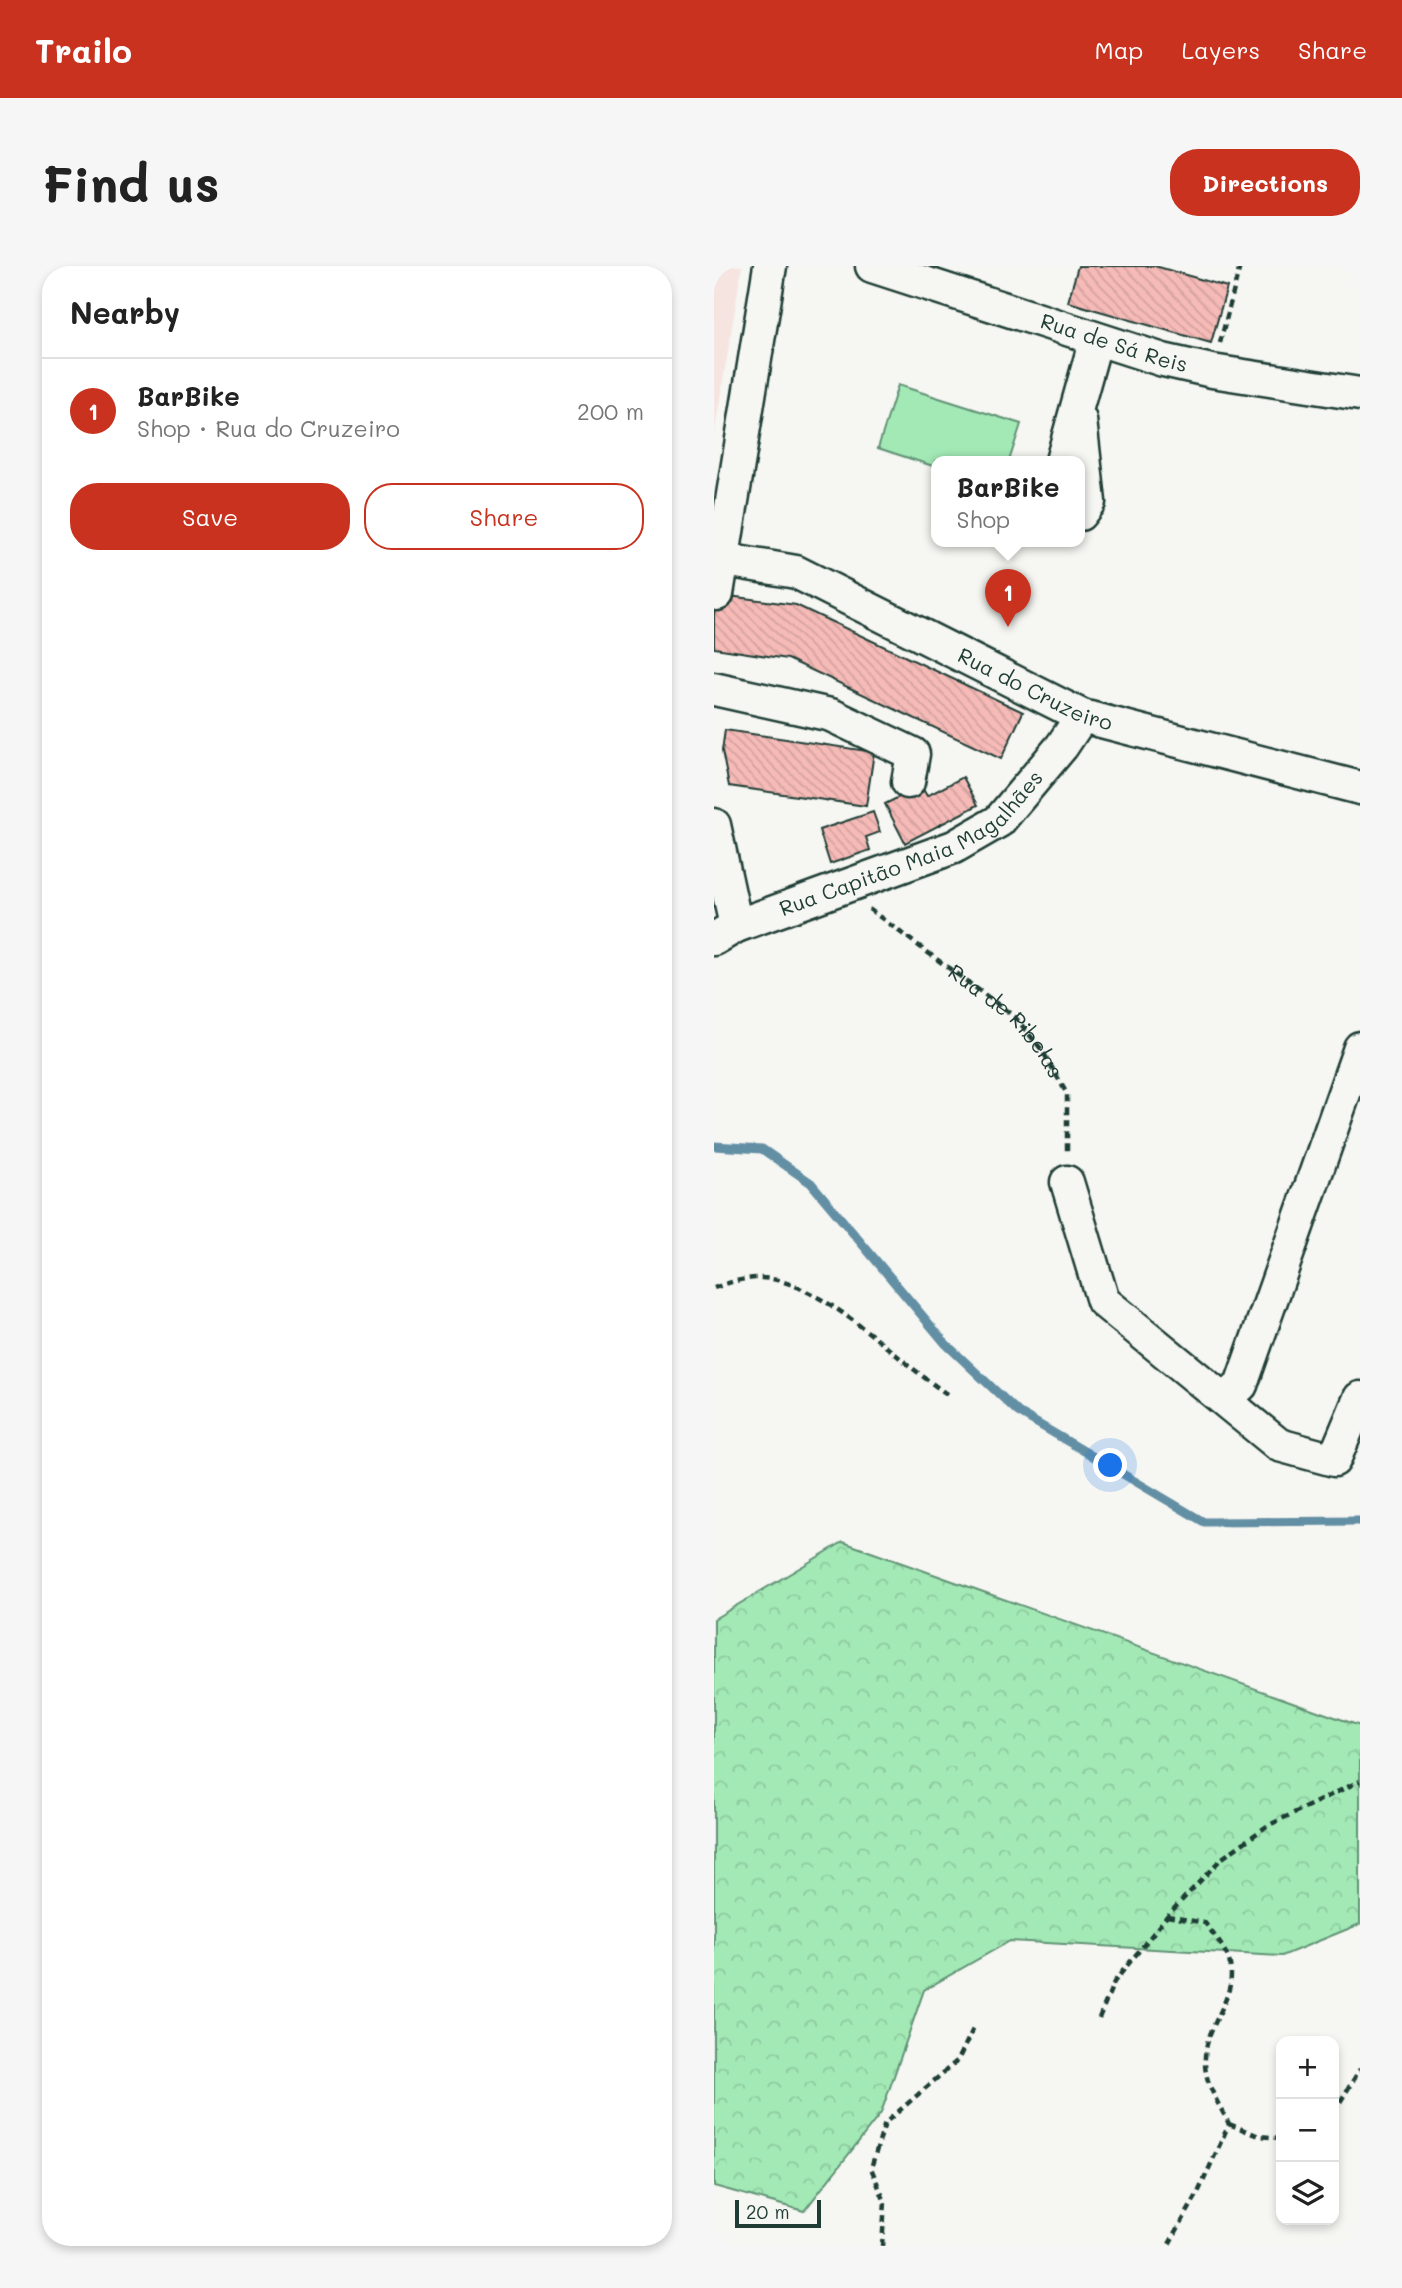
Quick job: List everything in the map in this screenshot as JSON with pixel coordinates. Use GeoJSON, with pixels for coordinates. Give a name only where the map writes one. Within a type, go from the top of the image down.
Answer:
{"type":"FeatureCollection","features":[{"type":"Feature","properties":{"kind":"street"},"geometry":{"type":"LineString","coordinates":[[717,594],[718,558],[769,266]]}},
{"type":"Feature","properties":{"kind":"street","name":"Rua de Sá Reis"},"geometry":{"type":"LineString","coordinates":[[872,266],[1096,339],[1212,371],[1360,394]]}},
{"type":"Feature","properties":{"kind":"street"},"geometry":{"type":"LineString","coordinates":[[1063,456],[1096,339]]}},
{"type":"Feature","properties":{"kind":"street"},"geometry":{"type":"LineString","coordinates":[[1078,405],[1084,456]]}},
{"type":"Feature","properties":{"kind":"street"},"geometry":{"type":"LineString","coordinates":[[1085,467],[1089,502],[1085,507]]}},
{"type":"Feature","properties":{"kind":"street","name":"Rua do Cruzeiro"},"geometry":{"type":"LineString","coordinates":[[718,558],[796,572],[1082,716],[1360,788]]}},
{"type":"Feature","properties":{"kind":"street"},"geometry":{"type":"LineString","coordinates":[[714,688],[831,715],[913,754],[908,782]]}},
{"type":"Feature","properties":{"kind":"street","name":"Rua Capitão Maia Magalhães"},"geometry":{"type":"LineString","coordinates":[[725,932],[954,848],[999,821],[1062,746],[1082,716]]}},
{"type":"Feature","properties":{"kind":"street"},"geometry":{"type":"LineString","coordinates":[[714,825],[725,932]]}},
{"type":"Feature","properties":{"kind":"street"},"geometry":{"type":"LineString","coordinates":[[1219,1395],[1231,1394],[1241,1385],[1360,1048]]}},
{"type":"Feature","properties":{"kind":"street"},"geometry":{"type":"LineString","coordinates":[[1067,1182],[1103,1301],[1279,1445],[1334,1460],[1360,1398]]}},
{"type":"Feature","properties":{"kind":"path"},"geometry":{"type":"LineString","coordinates":[[1212,371],[1240,266]]}},
{"type":"Feature","properties":{"kind":"path","name":"Rua de Ribelas"},"geometry":{"type":"LineString","coordinates":[[840,888],[1015,1017],[1042,1050],[1067,1094],[1067,1182]]}},
{"type":"Feature","properties":{"kind":"path"},"geometry":{"type":"LineString","coordinates":[[714,1288],[738,1279],[777,1280],[822,1301],[947,1394]]}},
{"type":"Feature","properties":{"kind":"path"},"geometry":{"type":"LineString","coordinates":[[1099,2018],[1114,1982],[1167,1916],[1221,1859],[1267,1826],[1360,1781]]}},
{"type":"Feature","properties":{"kind":"path"},"geometry":{"type":"LineString","coordinates":[[1167,1916],[1205,1923],[1230,1962],[1231,1986],[1207,2037],[1205,2065],[1212,2090],[1229,2124],[1259,2136],[1276,2138]]}},
{"type":"Feature","properties":{"kind":"path"},"geometry":{"type":"LineString","coordinates":[[882,2246],[885,2202],[871,2168],[885,2123],[958,2060],[974,2027]]}},
{"type":"Feature","properties":{"kind":"path"},"geometry":{"type":"LineString","coordinates":[[1339,2104],[1360,2069]]}},
{"type":"Feature","properties":{"kind":"path"},"geometry":{"type":"LineString","coordinates":[[1168,2246],[1197,2195],[1229,2124]]}},
{"type":"Feature","properties":{"kind":"shaded area"},"geometry":{"type":"Polygon","coordinates":[[[714,266],[742,266],[714,435],[714,266]]]}},
{"type":"Feature","properties":{"kind":"green space"},"geometry":{"type":"Polygon","coordinates":[[[898,385],[1021,424],[1011,456],[931,456],[931,465],[878,448],[898,385]]]}},
{"type":"Feature","properties":{"kind":"green space"},"geometry":{"type":"Polygon","coordinates":[[[843,1542],[1360,1726],[1360,1924],[1282,1956],[1010,1941],[924,1990],[881,2113],[804,2211],[714,2186],[714,1619],[843,1542]]]}},
{"type":"Feature","properties":{"kind":"building"},"geometry":{"type":"Polygon","coordinates":[[[1078,266],[1155,266],[1227,287],[1211,343],[1068,302],[1078,266]]]}},
{"type":"Feature","properties":{"kind":"building"},"geometry":{"type":"Polygon","coordinates":[[[714,594],[796,605],[1023,712],[1001,759],[788,659],[714,648],[714,594]]]}},
{"type":"Feature","properties":{"kind":"building"},"geometry":{"type":"Polygon","coordinates":[[[725,730],[874,752],[866,806],[729,786],[722,751],[725,730]]]}},
{"type":"Feature","properties":{"kind":"building"},"geometry":{"type":"Polygon","coordinates":[[[963,777],[978,805],[905,843],[885,804],[921,786],[927,796],[963,777]]]}},
{"type":"Feature","properties":{"kind":"building"},"geometry":{"type":"Polygon","coordinates":[[[873,812],[880,832],[866,837],[870,850],[830,864],[819,830],[873,812]]]}},
{"type":"Feature","properties":{"kind":"waterway"},"geometry":{"type":"LineString","coordinates":[[714,1146],[762,1149],[811,1183],[946,1344],[1018,1412],[1204,1522],[1360,1521]]}},
{"type":"Feature","properties":{"kind":"place","name":"BarBike"},"geometry":{"type":"Point","coordinates":[1008,627]}}]}
